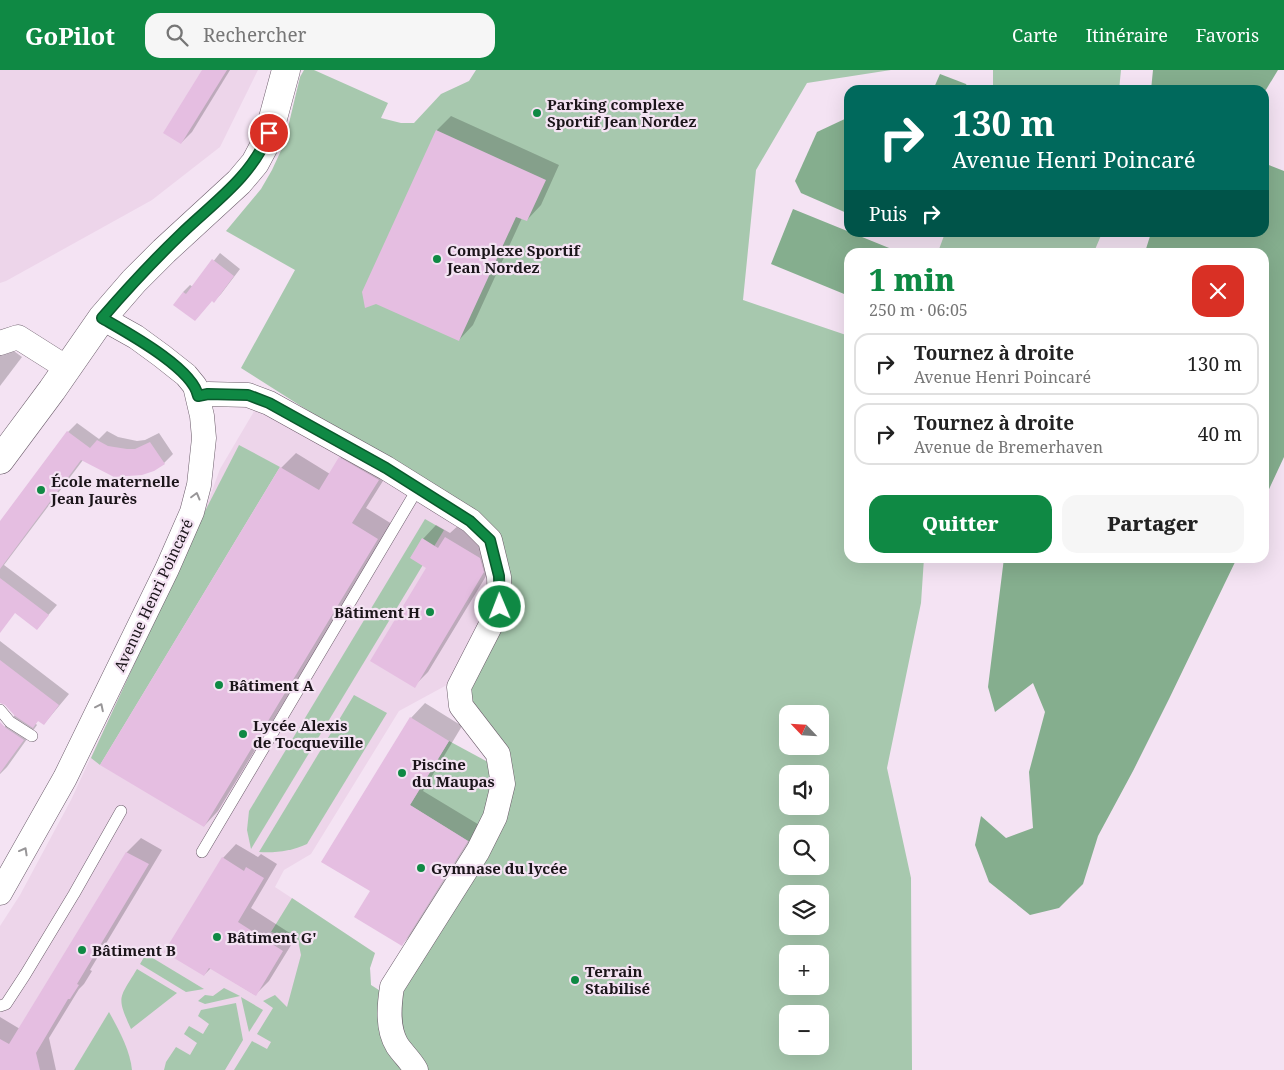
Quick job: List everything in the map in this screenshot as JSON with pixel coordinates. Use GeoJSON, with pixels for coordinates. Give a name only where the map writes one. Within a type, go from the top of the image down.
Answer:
{"type":"FeatureCollection","features":[{"type":"Feature","properties":{"kind":"street"},"geometry":{"type":"LineString","coordinates":[[0,460],[102,318],[146,268],[188,227],[239,182],[254,163],[269,133],[286,70]]}},
{"type":"Feature","properties":{"kind":"street","name":"Avenue Henri Poincaré"},"geometry":{"type":"LineString","coordinates":[[0,893],[65,778],[167,568],[192,512],[199,485],[204,438],[195,386],[180,370],[136,337],[102,318]]}},
{"type":"Feature","properties":{"kind":"street"},"geometry":{"type":"LineString","coordinates":[[0,343],[18,337],[67,368]]}},
{"type":"Feature","properties":{"kind":"street"},"geometry":{"type":"LineString","coordinates":[[198,396],[208,394],[248,395],[269,403],[386,468],[470,521],[490,540],[499,576],[500,607],[459,687],[461,706],[498,754],[503,784],[495,817],[478,851],[392,987],[389,1006],[391,1031],[397,1044],[416,1070]]}},
{"type":"Feature","properties":{"kind":"lane"},"geometry":{"type":"LineString","coordinates":[[202,852],[418,488]]}},
{"type":"Feature","properties":{"kind":"lane"},"geometry":{"type":"LineString","coordinates":[[0,710],[10,722],[32,736]]}},
{"type":"Feature","properties":{"kind":"lane"},"geometry":{"type":"LineString","coordinates":[[0,1006],[6,1004],[25,975],[121,811]]}},
{"type":"Feature","properties":{"kind":"shaded area"},"geometry":{"type":"Polygon","coordinates":[[[0,70],[258,70],[220,147],[152,200],[0,283],[0,70]]]}},
{"type":"Feature","properties":{"kind":"shaded area"},"geometry":{"type":"Polygon","coordinates":[[[304,70],[314,70],[388,103],[381,118],[401,123],[414,123],[441,94],[469,81],[476,70],[891,70],[807,83],[756,170],[743,300],[844,334],[844,563],[924,563],[921,603],[887,768],[911,878],[912,1070],[424,1070],[397,1035],[395,995],[510,785],[463,697],[505,605],[469,513],[241,368],[295,270],[226,231],[261,189],[284,144],[300,77],[304,70]]]}},
{"type":"Feature","properties":{"kind":"shaded area"},"geometry":{"type":"Polygon","coordinates":[[[993,70],[1121,70],[1120,85],[993,85],[993,70]]]}},
{"type":"Feature","properties":{"kind":"shaded area"},"geometry":{"type":"Polygon","coordinates":[[[1153,70],[1278,70],[1269,85],[1152,85],[1153,70]]]}},
{"type":"Feature","properties":{"kind":"shaded area"},"geometry":{"type":"Polygon","coordinates":[[[940,74],[966,85],[935,85],[940,74]]]}},
{"type":"Feature","properties":{"kind":"shaded area"},"geometry":{"type":"Polygon","coordinates":[[[844,119],[844,212],[801,193],[795,181],[817,132],[844,119]]]}},
{"type":"Feature","properties":{"kind":"shaded area"},"geometry":{"type":"Polygon","coordinates":[[[1269,165],[1284,171],[1284,457],[1269,489],[1269,248],[1146,248],[1150,237],[1269,237],[1269,165]]]}},
{"type":"Feature","properties":{"kind":"shaded area"},"geometry":{"type":"Polygon","coordinates":[[[793,209],[844,230],[844,237],[862,237],[889,248],[844,248],[844,294],[771,264],[793,209]]]}},
{"type":"Feature","properties":{"kind":"shaded area"},"geometry":{"type":"Polygon","coordinates":[[[943,237],[1100,237],[1096,248],[939,248],[943,237]]]}},
{"type":"Feature","properties":{"kind":"shaded area","name":"Lycée Alexis de Tocqueville"},"geometry":{"type":"Polygon","coordinates":[[[256,408],[341,454],[457,525],[487,549],[493,606],[456,680],[399,711],[311,854],[284,870],[275,887],[375,953],[370,968],[371,985],[385,994],[410,1070],[0,1070],[0,926],[20,895],[71,800],[204,513],[220,469],[256,408]]]}},
{"type":"Feature","properties":{"kind":"shaded area"},"geometry":{"type":"Polygon","coordinates":[[[239,445],[280,467],[100,765],[91,758],[204,513],[239,445]]]}},
{"type":"Feature","properties":{"kind":"shaded area"},"geometry":{"type":"Polygon","coordinates":[[[425,519],[444,530],[251,849],[247,830],[249,811],[425,519]]]}},
{"type":"Feature","properties":{"kind":"shaded area"},"geometry":{"type":"Polygon","coordinates":[[[1003,563],[1235,563],[1133,771],[1098,836],[1083,884],[1059,908],[1030,915],[989,882],[975,845],[981,816],[1006,838],[1033,828],[1029,772],[1045,712],[1033,683],[995,712],[988,687],[1003,563]]]}},
{"type":"Feature","properties":{"kind":"shaded area"},"geometry":{"type":"Polygon","coordinates":[[[354,695],[387,713],[307,844],[284,851],[259,852],[354,695]]]}},
{"type":"Feature","properties":{"kind":"shaded area"},"geometry":{"type":"Polygon","coordinates":[[[449,741],[499,768],[503,784],[473,844],[410,805],[449,741]]]}},
{"type":"Feature","properties":{"kind":"shaded area"},"geometry":{"type":"Polygon","coordinates":[[[292,898],[375,953],[370,968],[371,985],[385,994],[410,1070],[234,1070],[252,1041],[267,1049],[271,1042],[257,1034],[273,1008],[263,1001],[275,995],[287,1007],[301,955],[298,940],[271,932],[292,898]]]}},
{"type":"Feature","properties":{"kind":"shaded area"},"geometry":{"type":"Polygon","coordinates":[[[146,954],[204,989],[186,992],[140,964],[146,954]]]}},
{"type":"Feature","properties":{"kind":"shaded area"},"geometry":{"type":"Polygon","coordinates":[[[137,969],[177,993],[131,1029],[123,1010],[122,998],[126,986],[137,969]]]}},
{"type":"Feature","properties":{"kind":"shaded area"},"geometry":{"type":"Polygon","coordinates":[[[224,988],[240,996],[205,1004],[198,1001],[205,995],[213,996],[224,988]]]}},
{"type":"Feature","properties":{"kind":"shaded area"},"geometry":{"type":"Polygon","coordinates":[[[241,997],[263,1010],[249,1032],[241,997]]]}},
{"type":"Feature","properties":{"kind":"shaded area"},"geometry":{"type":"Polygon","coordinates":[[[236,1003],[243,1040],[225,1070],[164,1070],[166,1062],[176,1047],[190,1055],[197,1043],[184,1034],[189,1026],[203,1034],[209,1024],[198,1016],[201,1010],[236,1003]]]}},
{"type":"Feature","properties":{"kind":"shaded area"},"geometry":{"type":"Polygon","coordinates":[[[109,1012],[126,1048],[132,1070],[74,1070],[109,1012]]]}},
{"type":"Feature","properties":{"kind":"building"},"geometry":{"type":"Polygon","coordinates":[[[202,70],[227,70],[181,144],[163,133],[202,70]]]}},
{"type":"Feature","properties":{"kind":"building","name":"Complexe Sportif Jean Nordez"},"geometry":{"type":"Polygon","coordinates":[[[436,130],[546,180],[527,221],[516,217],[459,341],[376,304],[365,308],[362,292],[436,130]]]}},
{"type":"Feature","properties":{"kind":"building"},"geometry":{"type":"Polygon","coordinates":[[[212,259],[234,276],[214,303],[212,301],[195,321],[173,305],[183,292],[186,294],[212,259]]]}},
{"type":"Feature","properties":{"kind":"building","name":"École maternelle Jean Jaurès"},"geometry":{"type":"Polygon","coordinates":[[[67,431],[90,448],[97,440],[108,446],[127,449],[135,449],[150,442],[165,464],[154,471],[142,475],[114,477],[81,460],[0,569],[0,521],[67,431]]]}},
{"type":"Feature","properties":{"kind":"building","name":"Bâtiment A"},"geometry":{"type":"Polygon","coordinates":[[[339,457],[379,480],[352,523],[378,539],[204,827],[100,765],[280,467],[319,490],[339,457]]]}},
{"type":"Feature","properties":{"kind":"building","name":"Bâtiment H"},"geometry":{"type":"Polygon","coordinates":[[[445,537],[480,558],[484,572],[415,688],[370,661],[426,568],[410,558],[422,538],[438,548],[445,537]]]}},
{"type":"Feature","properties":{"kind":"building"},"geometry":{"type":"Polygon","coordinates":[[[0,578],[49,615],[37,630],[15,613],[0,633],[0,578]]]}},
{"type":"Feature","properties":{"kind":"building"},"geometry":{"type":"Polygon","coordinates":[[[0,660],[59,705],[44,725],[38,721],[33,728],[0,703],[0,660]]]}},
{"type":"Feature","properties":{"kind":"building"},"geometry":{"type":"Polygon","coordinates":[[[410,717],[449,741],[410,805],[468,841],[402,946],[354,917],[370,891],[321,862],[410,717]]]}},
{"type":"Feature","properties":{"kind":"building"},"geometry":{"type":"Polygon","coordinates":[[[0,722],[24,740],[0,773],[0,722]]]}},
{"type":"Feature","properties":{"kind":"building","name":"Bâtiment B"},"geometry":{"type":"Polygon","coordinates":[[[126,852],[149,864],[77,984],[79,985],[70,999],[68,999],[36,1053],[40,1070],[0,1070],[0,1039],[9,1044],[126,852]]]}},
{"type":"Feature","properties":{"kind":"building","name":"Bâtiment G'"},"geometry":{"type":"Polygon","coordinates":[[[222,857],[244,871],[246,867],[264,878],[238,922],[283,951],[256,996],[209,968],[204,976],[164,952],[222,857]]]}},
{"type":"Feature","properties":{"kind":"place","name":"Parking complexe Sportif Jean Nordez"},"geometry":{"type":"Point","coordinates":[537,113]}},
{"type":"Feature","properties":{"kind":"place","name":"Complexe Sportif Jean Nordez"},"geometry":{"type":"Point","coordinates":[437,259]}},
{"type":"Feature","properties":{"kind":"place","name":"École maternelle Jean Jaurès"},"geometry":{"type":"Point","coordinates":[41,490]}},
{"type":"Feature","properties":{"kind":"place","name":"Bâtiment H"},"geometry":{"type":"Point","coordinates":[430,612]}},
{"type":"Feature","properties":{"kind":"place","name":"Bâtiment A"},"geometry":{"type":"Point","coordinates":[219,685]}},
{"type":"Feature","properties":{"kind":"place","name":"Lycée Alexis de Tocqueville"},"geometry":{"type":"Point","coordinates":[243,734]}},
{"type":"Feature","properties":{"kind":"place","name":"Piscine du Maupas"},"geometry":{"type":"Point","coordinates":[402,773]}},
{"type":"Feature","properties":{"kind":"place","name":"Gymnase du lycée"},"geometry":{"type":"Point","coordinates":[421,868]}},
{"type":"Feature","properties":{"kind":"place","name":"Bâtiment G'"},"geometry":{"type":"Point","coordinates":[217,937]}},
{"type":"Feature","properties":{"kind":"place","name":"Bâtiment B"},"geometry":{"type":"Point","coordinates":[82,950]}},
{"type":"Feature","properties":{"kind":"place","name":"Terrain Stabilisé"},"geometry":{"type":"Point","coordinates":[575,980]}},
{"type":"Feature","properties":{"kind":"route"},"geometry":{"type":"LineString","coordinates":[[269,133],[254,163],[239,182],[188,227],[134,280],[102,318],[136,337],[174,365],[195,386],[198,396],[208,394],[248,395],[269,403],[386,468],[470,521],[490,540],[499,576],[500,607]]}}]}
